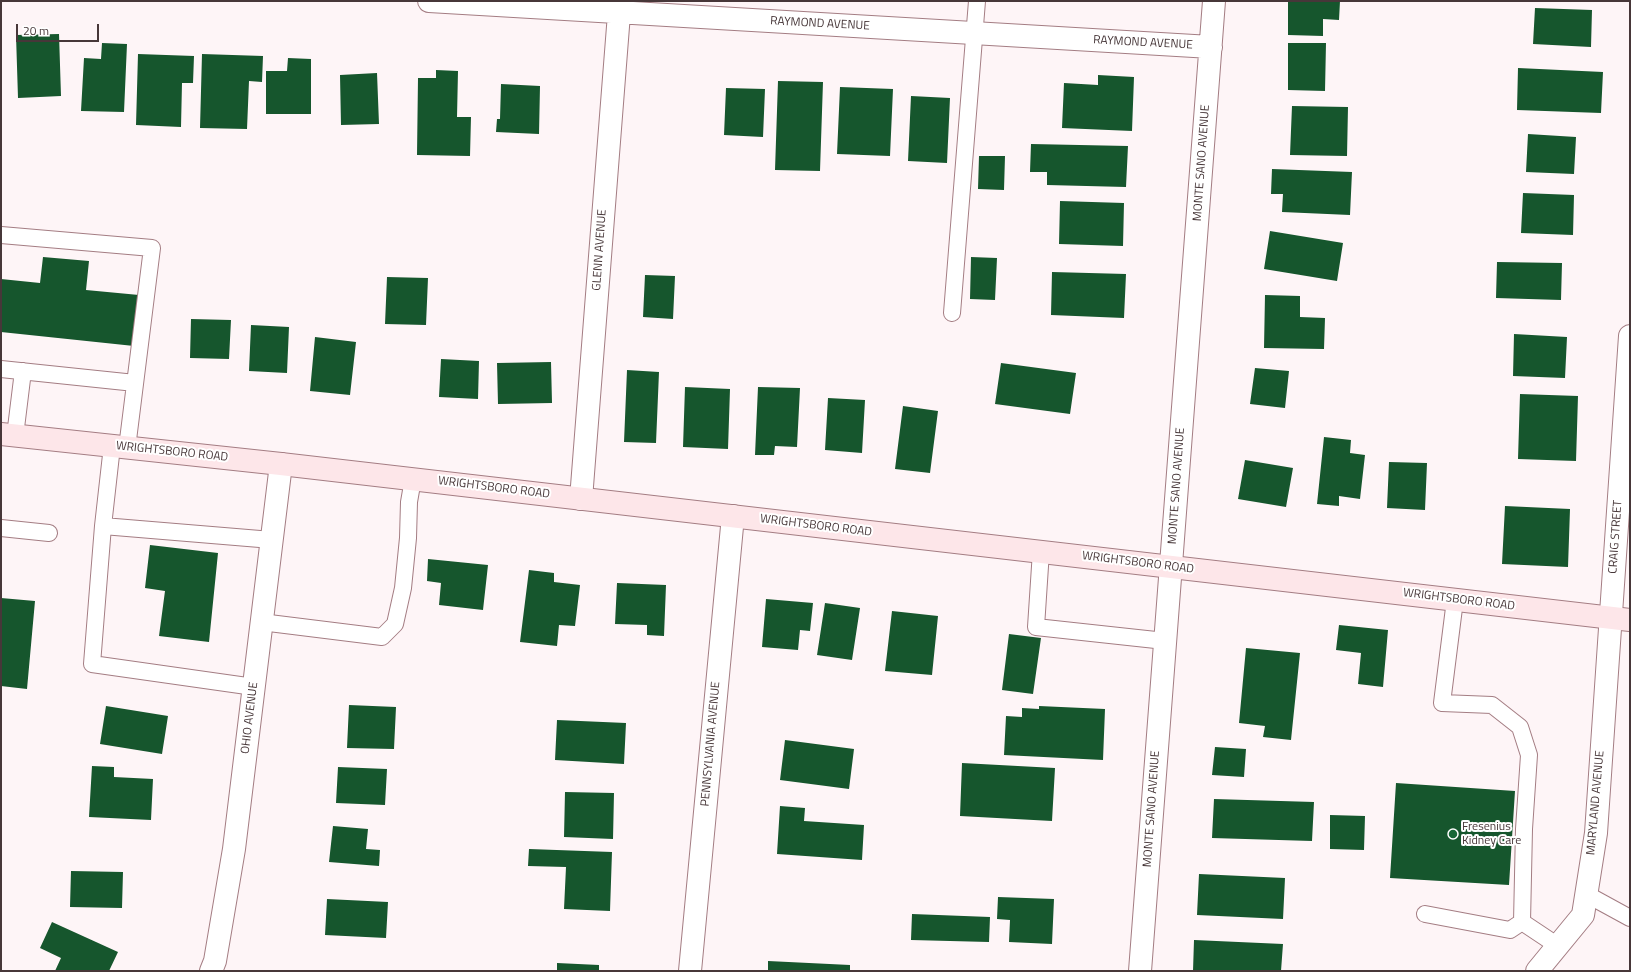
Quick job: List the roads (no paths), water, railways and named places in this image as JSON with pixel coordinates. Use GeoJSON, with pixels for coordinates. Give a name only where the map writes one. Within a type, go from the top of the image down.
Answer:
{"type":"FeatureCollection","features":[{"type":"Feature","properties":{"kind":"main road","name":"WRIGHTSBORO ROAD"},"geometry":{"type":"LineString","coordinates":[[8,435],[413,479],[1620,619]]}},
{"type":"Feature","properties":{"kind":"street","name":"RAYMOND AVENUE"},"geometry":{"type":"LineString","coordinates":[[429,1],[619,7],[975,33],[1211,47]]}},
{"type":"Feature","properties":{"kind":"street","name":"MONTE SANO AVENUE"},"geometry":{"type":"LineString","coordinates":[[1140,971],[1214,1]]}},
{"type":"Feature","properties":{"kind":"street","name":"GLENN AVENUE"},"geometry":{"type":"LineString","coordinates":[[581,499],[619,7]]}},
{"type":"Feature","properties":{"kind":"street","name":"CRAIG STREET"},"geometry":{"type":"LineString","coordinates":[[1620,619],[1630,336]]}},
{"type":"Feature","properties":{"kind":"street","name":"OHIO AVENUE"},"geometry":{"type":"LineString","coordinates":[[212,971],[234,849],[281,464]]}},
{"type":"Feature","properties":{"kind":"street","name":"PENNSYLVANIA AVENUE"},"geometry":{"type":"LineString","coordinates":[[690,971],[733,516]]}},
{"type":"Feature","properties":{"kind":"street","name":"MARYLAND AVENUE"},"geometry":{"type":"LineString","coordinates":[[1537,971],[1583,915],[1596,833],[1620,619]]}},
{"type":"Feature","properties":{"kind":"lane"},"geometry":{"type":"LineString","coordinates":[[952,313],[977,1]]}},
{"type":"Feature","properties":{"kind":"lane"},"geometry":{"type":"LineString","coordinates":[[1,235],[152,248],[135,383],[119,447],[103,526],[92,664],[254,686]]}},
{"type":"Feature","properties":{"kind":"lane"},"geometry":{"type":"LineString","coordinates":[[1,369],[135,383]]}},
{"type":"Feature","properties":{"kind":"lane"},"geometry":{"type":"LineString","coordinates":[[8,435],[23,371]]}},
{"type":"Feature","properties":{"kind":"lane"},"geometry":{"type":"LineString","coordinates":[[261,622],[382,637],[395,624],[403,588],[408,538],[409,502],[413,479]]}},
{"type":"Feature","properties":{"kind":"lane"},"geometry":{"type":"LineString","coordinates":[[103,526],[272,540]]}},
{"type":"Feature","properties":{"kind":"lane"},"geometry":{"type":"LineString","coordinates":[[1,528],[49,533]]}},
{"type":"Feature","properties":{"kind":"lane"},"geometry":{"type":"LineString","coordinates":[[1041,552],[1036,627],[1165,641]]}},
{"type":"Feature","properties":{"kind":"lane"},"geometry":{"type":"LineString","coordinates":[[1455,600],[1442,703],[1492,705],[1520,727],[1529,755],[1524,829],[1522,922]]}},
{"type":"Feature","properties":{"kind":"lane"},"geometry":{"type":"LineString","coordinates":[[1586,894],[1630,918]]}},
{"type":"Feature","properties":{"kind":"lane"},"geometry":{"type":"LineString","coordinates":[[1425,914],[1510,930],[1522,922]]}},
{"type":"Feature","properties":{"kind":"lane"},"geometry":{"type":"LineString","coordinates":[[1522,922],[1558,946]]}},
{"type":"Feature","properties":{"kind":"place","name":"Fresenius Kidney Care"},"geometry":{"type":"Point","coordinates":[1453,834]}}]}
